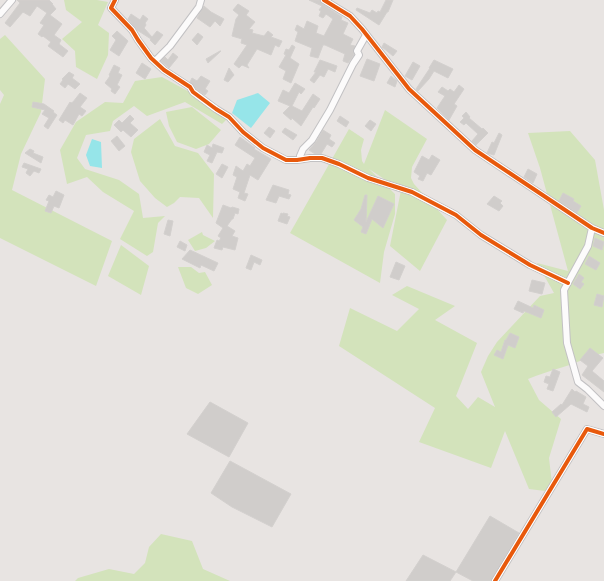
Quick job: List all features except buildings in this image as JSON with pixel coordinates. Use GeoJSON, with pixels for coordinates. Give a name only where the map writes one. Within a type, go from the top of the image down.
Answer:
{"type":"FeatureCollection","features":[{"type":"Feature","properties":{"kind":"street"},"geometry":{"type":"LineString","coordinates":[[0,14],[12,0]]}},
{"type":"Feature","properties":{"kind":"street"},"geometry":{"type":"LineString","coordinates":[[115,0],[111,8],[132,30],[155,62],[164,70],[190,87],[193,92],[205,101],[229,117],[243,132],[263,148],[286,160],[322,158],[340,164],[368,178],[412,192],[456,215],[481,235],[530,265],[568,283]]}},
{"type":"Feature","properties":{"kind":"street"},"geometry":{"type":"LineString","coordinates":[[155,62],[170,46],[199,7],[201,0]]}},
{"type":"Feature","properties":{"kind":"street"},"geometry":{"type":"LineString","coordinates":[[324,0],[350,16],[409,89],[475,150],[592,228],[604,233]]}},
{"type":"Feature","properties":{"kind":"street"},"geometry":{"type":"LineString","coordinates":[[302,159],[300,156],[303,149],[312,140],[333,104],[359,55],[357,51],[366,35]]}},
{"type":"Feature","properties":{"kind":"street"},"geometry":{"type":"LineString","coordinates":[[592,228],[588,246],[564,290],[567,343],[578,382],[604,406]]}},
{"type":"Feature","properties":{"kind":"street"},"geometry":{"type":"LineString","coordinates":[[495,581],[587,429],[604,434]]}},
{"type":"Feature","properties":{"kind":"green space"},"geometry":{"type":"Polygon","coordinates":[[[64,0],[97,0],[108,2],[98,25],[109,33],[108,55],[97,79],[76,67],[75,51],[62,39],[82,22],[66,10],[64,0]]]}},
{"type":"Feature","properties":{"kind":"green space"},"geometry":{"type":"Polygon","coordinates":[[[5,35],[45,79],[41,112],[21,154],[12,190],[112,241],[96,286],[0,238],[0,104],[4,95],[0,90],[0,39],[5,35]]]}},
{"type":"Feature","properties":{"kind":"green space"},"geometry":{"type":"Polygon","coordinates":[[[162,77],[195,95],[227,119],[222,124],[185,102],[147,116],[134,106],[113,121],[110,131],[86,135],[77,158],[85,169],[119,180],[139,194],[143,218],[165,216],[158,223],[153,252],[147,256],[120,239],[134,211],[103,192],[87,177],[67,184],[60,150],[76,122],[105,102],[123,103],[135,81],[162,77]]]}},
{"type":"Feature","properties":{"kind":"green space"},"geometry":{"type":"Polygon","coordinates":[[[192,107],[221,130],[209,144],[196,149],[177,142],[169,126],[166,112],[192,107]]]}},
{"type":"Feature","properties":{"kind":"green space"},"geometry":{"type":"Polygon","coordinates":[[[385,110],[427,139],[412,167],[411,178],[414,184],[447,220],[420,271],[390,246],[401,190],[369,169],[395,194],[395,214],[384,252],[380,283],[290,233],[349,129],[364,139],[361,150],[362,161],[364,164],[385,110]]]}},
{"type":"Feature","properties":{"kind":"green space"},"geometry":{"type":"Polygon","coordinates":[[[160,119],[175,146],[198,153],[214,174],[213,218],[199,198],[180,197],[167,207],[155,198],[140,181],[131,152],[134,139],[160,119]]]}},
{"type":"Feature","properties":{"kind":"green space"},"geometry":{"type":"Polygon","coordinates":[[[570,131],[595,160],[604,210],[604,353],[528,379],[539,400],[561,419],[549,458],[553,492],[529,489],[505,431],[491,468],[419,442],[435,408],[339,346],[350,308],[397,331],[419,309],[392,295],[407,286],[455,306],[435,320],[477,343],[456,396],[468,409],[478,397],[495,407],[481,372],[488,356],[497,342],[540,296],[554,293],[537,263],[568,271],[540,168],[528,133],[570,131]]]}},
{"type":"Feature","properties":{"kind":"green space"},"geometry":{"type":"Polygon","coordinates":[[[202,232],[203,235],[215,241],[206,248],[195,251],[188,240],[202,232]]]}},
{"type":"Feature","properties":{"kind":"green space"},"geometry":{"type":"Polygon","coordinates":[[[121,245],[149,266],[141,295],[108,276],[121,245]]]}},
{"type":"Feature","properties":{"kind":"green space"},"geometry":{"type":"Polygon","coordinates":[[[178,267],[191,267],[199,273],[205,272],[212,285],[198,294],[186,288],[178,267]]]}},
{"type":"Feature","properties":{"kind":"green space"},"geometry":{"type":"Polygon","coordinates":[[[161,534],[192,541],[203,569],[230,581],[75,581],[78,578],[109,569],[134,574],[145,563],[149,547],[161,534]]]}},
{"type":"Feature","properties":{"kind":"water"},"geometry":{"type":"Polygon","coordinates":[[[258,93],[270,103],[251,128],[232,113],[237,100],[258,93]]]}},
{"type":"Feature","properties":{"kind":"water"},"geometry":{"type":"Polygon","coordinates":[[[92,139],[101,142],[102,168],[90,166],[86,155],[92,139]]]}},
{"type":"Feature","properties":{"kind":"cycle path"},"geometry":{"type":"LineString","coordinates":[[115,0],[111,8],[132,30],[151,58],[164,70],[190,87],[193,92],[229,117],[243,132],[263,148],[286,160],[322,158],[339,164],[368,178],[412,192],[456,215],[481,235],[530,265],[568,283]]}},
{"type":"Feature","properties":{"kind":"cycle path"},"geometry":{"type":"LineString","coordinates":[[324,0],[350,16],[409,89],[475,150],[592,228],[604,233]]}},
{"type":"Feature","properties":{"kind":"cycle path"},"geometry":{"type":"LineString","coordinates":[[495,581],[587,429],[604,434]]}}]}
